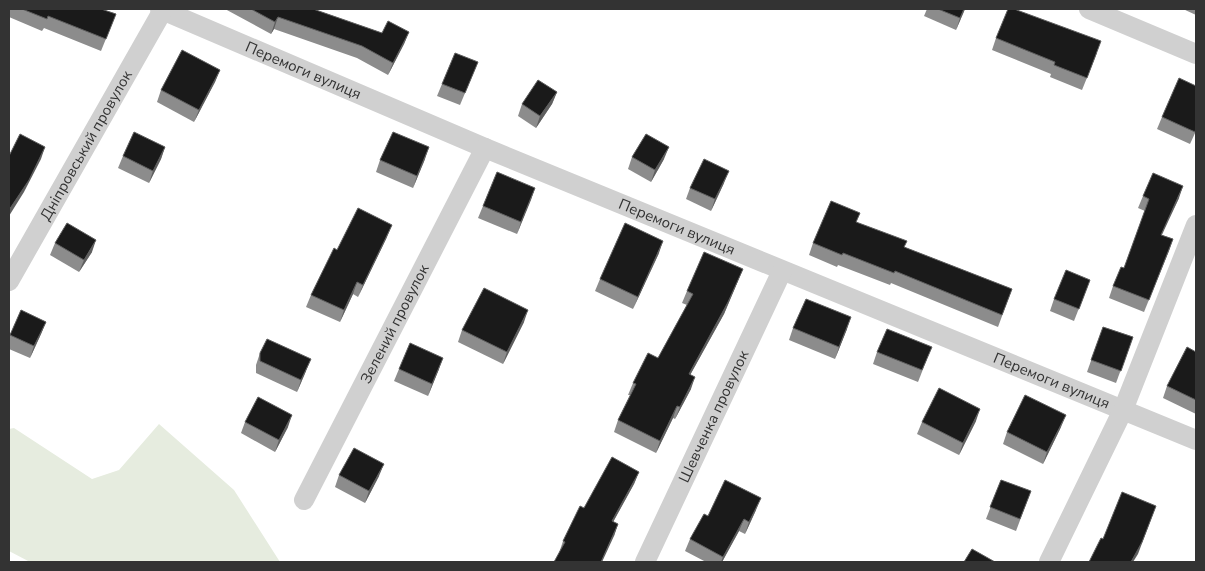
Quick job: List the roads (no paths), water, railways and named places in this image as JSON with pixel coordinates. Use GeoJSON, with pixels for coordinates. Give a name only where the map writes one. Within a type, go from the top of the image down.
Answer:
{"type":"FeatureCollection","features":[{"type":"Feature","properties":{"kind":"street","name":"Перемоги вулиця"},"geometry":{"type":"LineString","coordinates":[[162,9],[485,148],[1196,440]]}},
{"type":"Feature","properties":{"kind":"street","name":"Дніпровський провулок"},"geometry":{"type":"LineString","coordinates":[[9,281],[162,9]]}},
{"type":"Feature","properties":{"kind":"street"},"geometry":{"type":"LineString","coordinates":[[1089,9],[1196,54]]}},
{"type":"Feature","properties":{"kind":"street","name":"Зелений провулок"},"geometry":{"type":"LineString","coordinates":[[304,500],[485,148]]}},
{"type":"Feature","properties":{"kind":"street"},"geometry":{"type":"LineString","coordinates":[[1049,562],[1123,410],[1196,225]]}},
{"type":"Feature","properties":{"kind":"street","name":"Шевченка провулок"},"geometry":{"type":"LineString","coordinates":[[645,562],[782,271]]}}]}
